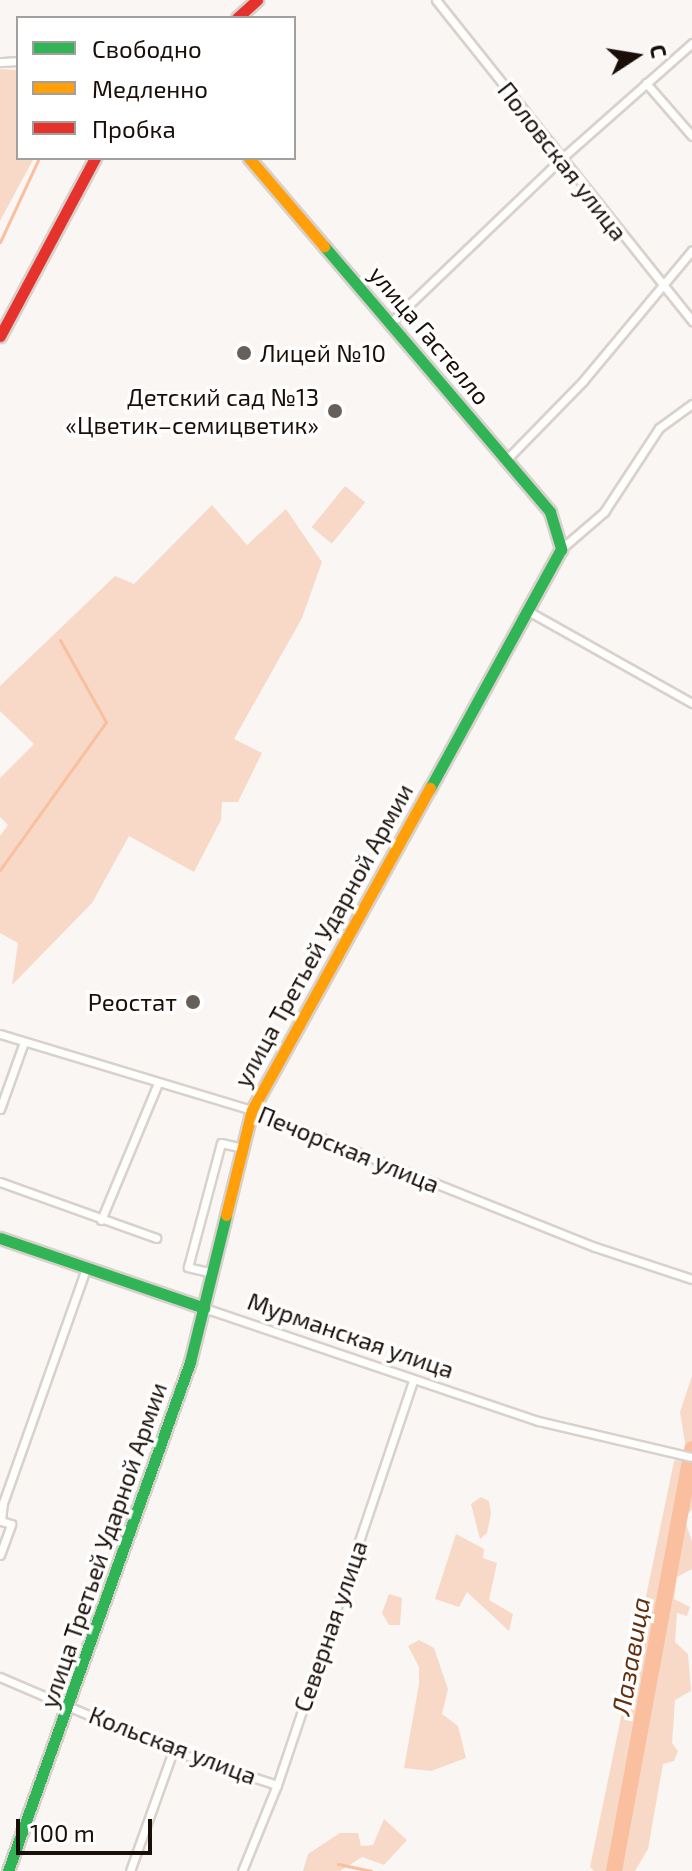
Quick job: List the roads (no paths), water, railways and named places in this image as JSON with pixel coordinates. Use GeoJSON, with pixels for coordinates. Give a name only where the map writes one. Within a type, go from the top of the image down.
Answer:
{"type":"FeatureCollection","features":[{"type":"Feature","properties":{"kind":"main road"},"geometry":{"type":"LineString","coordinates":[[239,16],[257,0]]}},
{"type":"Feature","properties":{"kind":"main road"},"geometry":{"type":"LineString","coordinates":[[0,336],[94,160]]}},
{"type":"Feature","properties":{"kind":"main road","name":"улица Гастелло"},"geometry":{"type":"LineString","coordinates":[[251,160],[550,512],[561,549]]}},
{"type":"Feature","properties":{"kind":"main road","name":"улица Третьей Ударной Армии"},"geometry":{"type":"LineString","coordinates":[[8,1871],[71,1704],[204,1308],[252,1110],[561,549]]}},
{"type":"Feature","properties":{"kind":"main road","name":"Мурманская улица"},"geometry":{"type":"LineString","coordinates":[[0,1238],[204,1308]]}},
{"type":"Feature","properties":{"kind":"street","name":"Половская улица"},"geometry":{"type":"LineString","coordinates":[[436,0],[692,321]]}},
{"type":"Feature","properties":{"kind":"street"},"geometry":{"type":"LineString","coordinates":[[391,322],[561,159],[692,43]]}},
{"type":"Feature","properties":{"kind":"street"},"geometry":{"type":"LineString","coordinates":[[646,83],[692,136]]}},
{"type":"Feature","properties":{"kind":"street"},"geometry":{"type":"LineString","coordinates":[[507,459],[583,381],[692,250]]}},
{"type":"Feature","properties":{"kind":"street","name":"улица Третьей Ударной Армии"},"geometry":{"type":"LineString","coordinates":[[561,549],[604,512],[659,428],[692,404]]}},
{"type":"Feature","properties":{"kind":"street"},"geometry":{"type":"LineString","coordinates":[[528,611],[692,703]]}},
{"type":"Feature","properties":{"kind":"street","name":"Печорская улица"},"geometry":{"type":"LineString","coordinates":[[0,1034],[252,1110],[595,1247],[692,1279]]}},
{"type":"Feature","properties":{"kind":"street"},"geometry":{"type":"LineString","coordinates":[[0,1109],[24,1042]]}},
{"type":"Feature","properties":{"kind":"street"},"geometry":{"type":"LineString","coordinates":[[101,1220],[158,1083]]}},
{"type":"Feature","properties":{"kind":"street"},"geometry":{"type":"LineString","coordinates":[[213,1273],[188,1267],[221,1143],[243,1148]]}},
{"type":"Feature","properties":{"kind":"street"},"geometry":{"type":"LineString","coordinates":[[0,1182],[156,1238]]}},
{"type":"Feature","properties":{"kind":"street"},"geometry":{"type":"LineString","coordinates":[[0,1555],[11,1524],[1,1521],[3,1503],[86,1268]]}},
{"type":"Feature","properties":{"kind":"street","name":"Мурманская улица"},"geometry":{"type":"LineString","coordinates":[[204,1308],[538,1421],[688,1456]]}},
{"type":"Feature","properties":{"kind":"street","name":"Северная улица"},"geometry":{"type":"LineString","coordinates":[[242,1871],[277,1785],[413,1380]]}},
{"type":"Feature","properties":{"kind":"street","name":"Кольская улица"},"geometry":{"type":"LineString","coordinates":[[0,1677],[71,1704],[173,1751],[277,1785]]}},
{"type":"Feature","properties":{"kind":"street"},"geometry":{"type":"LineString","coordinates":[[130,1871],[173,1751]]}},
{"type":"Feature","properties":{"kind":"waterway"},"geometry":{"type":"LineString","coordinates":[[0,242],[38,160]]}},
{"type":"Feature","properties":{"kind":"waterway"},"geometry":{"type":"LineString","coordinates":[[0,870],[106,722],[60,640]]}},
{"type":"Feature","properties":{"kind":"waterway","name":"Лазавица"},"geometry":{"type":"LineString","coordinates":[[614,1871],[692,1449]]}},
{"type":"Feature","properties":{"kind":"waterway"},"geometry":{"type":"LineString","coordinates":[[338,1864],[371,1871]]}},
{"type":"Feature","properties":{"kind":"place","name":"Лицей №10"},"geometry":{"type":"Point","coordinates":[244,353]}},
{"type":"Feature","properties":{"kind":"place","name":"Детский сад №13 «Цветик–семицветик»"},"geometry":{"type":"Point","coordinates":[335,411]}},
{"type":"Feature","properties":{"kind":"place","name":"Реостат"},"geometry":{"type":"Point","coordinates":[193,1002]}}]}
